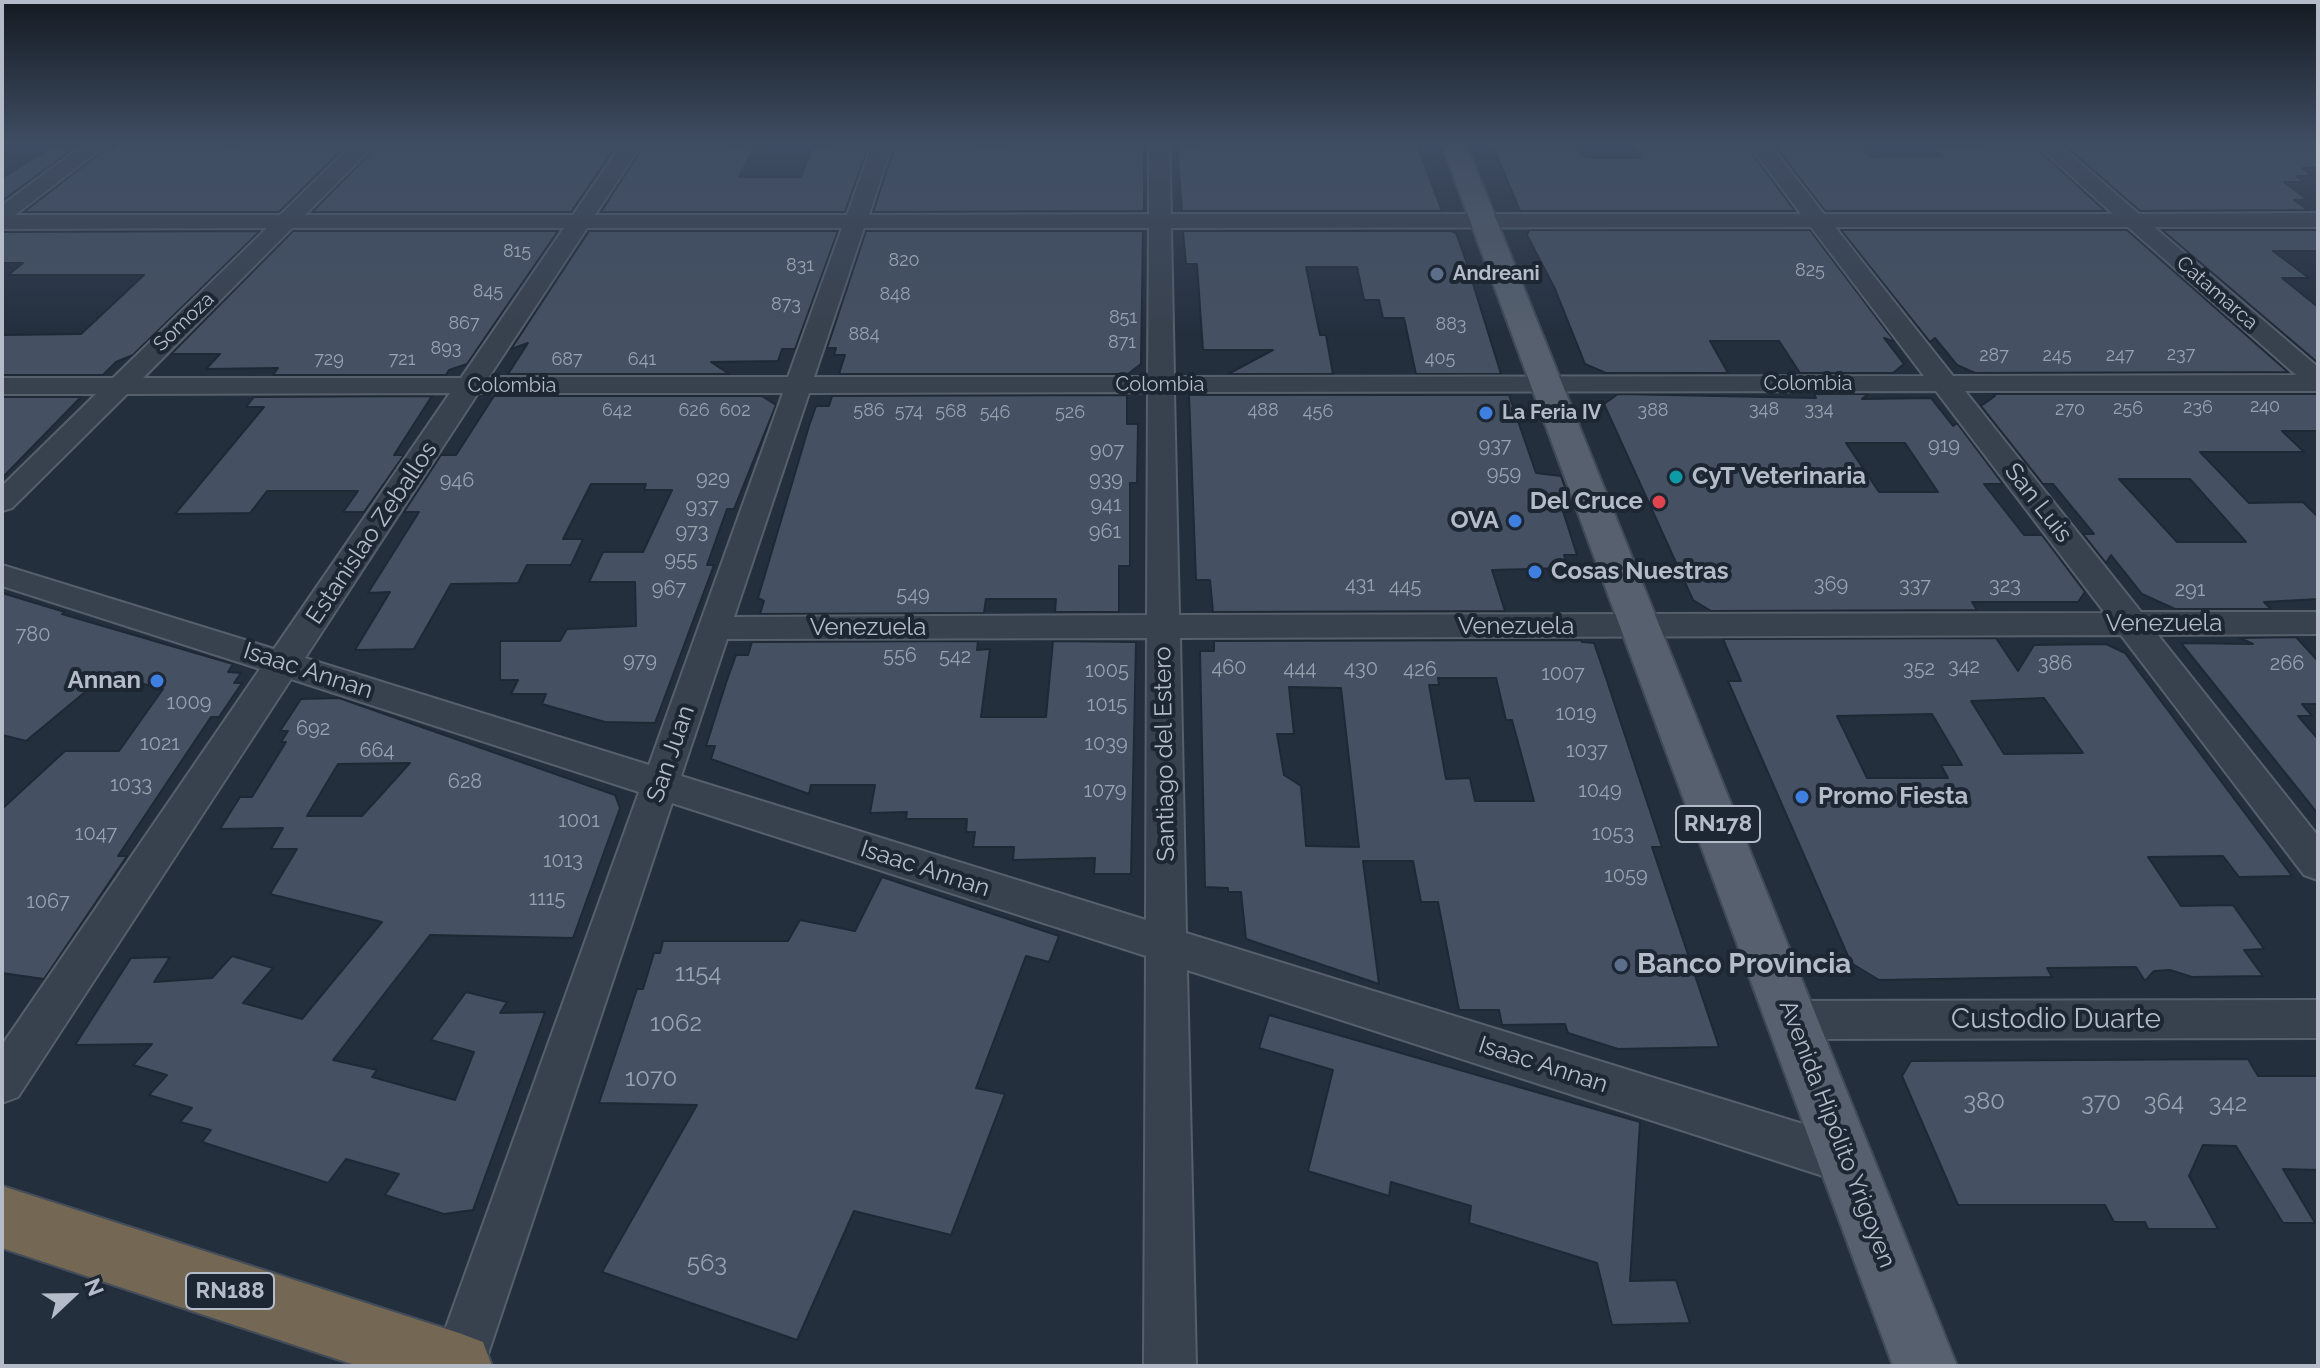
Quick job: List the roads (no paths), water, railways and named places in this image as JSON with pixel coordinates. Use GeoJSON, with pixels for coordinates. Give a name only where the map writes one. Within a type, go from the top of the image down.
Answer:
{"type":"FeatureCollection","features":[{"type":"Feature","properties":{"kind":"highway","name":"RN188"},"geometry":{"type":"LineString","coordinates":[[2,1217],[458,1366]]}},
{"type":"Feature","properties":{"kind":"main road","name":"Avenida Hipólito Yrigoyen"},"geometry":{"type":"LineString","coordinates":[[1478,206],[1925,1366]]}},
{"type":"Feature","properties":{"kind":"street","name":"Somoza"},"geometry":{"type":"LineString","coordinates":[[2,502],[303,206]]}},
{"type":"Feature","properties":{"kind":"street","name":"Estanislao Zeballos"},"geometry":{"type":"LineString","coordinates":[[2,1082],[590,206]]}},
{"type":"Feature","properties":{"kind":"street","name":"San Juan"},"geometry":{"type":"LineString","coordinates":[[458,1366],[861,206]]}},
{"type":"Feature","properties":{"kind":"street","name":"Santiago del Estero"},"geometry":{"type":"LineString","coordinates":[[1160,206],[1170,1366]]}},
{"type":"Feature","properties":{"kind":"street","name":"San Luis"},"geometry":{"type":"LineString","coordinates":[[1807,206],[2318,864]]}},
{"type":"Feature","properties":{"kind":"street","name":"Catamarca"},"geometry":{"type":"LineString","coordinates":[[2118,206],[2318,382]]}},
{"type":"Feature","properties":{"kind":"street"},"geometry":{"type":"LineString","coordinates":[[2,222],[2318,220]]}},
{"type":"Feature","properties":{"kind":"street","name":"Colombia"},"geometry":{"type":"LineString","coordinates":[[2,386],[2318,382]]}},
{"type":"Feature","properties":{"kind":"street","name":"Isaac Annan"},"geometry":{"type":"LineString","coordinates":[[2,575],[1848,1161]]}},
{"type":"Feature","properties":{"kind":"street","name":"Venezuela"},"geometry":{"type":"LineString","coordinates":[[714,628],[2318,623]]}},
{"type":"Feature","properties":{"kind":"street","name":"Custodio Duarte"},"geometry":{"type":"LineString","coordinates":[[1793,1020],[2318,1019]]}},
{"type":"Feature","properties":{"kind":"place","name":"Andreani"},"geometry":{"type":"Point","coordinates":[1437,274]}},
{"type":"Feature","properties":{"kind":"place","name":"La Feria IV"},"geometry":{"type":"Point","coordinates":[1486,413]}},
{"type":"Feature","properties":{"kind":"place","name":"CyT Veterinaria"},"geometry":{"type":"Point","coordinates":[1676,477]}},
{"type":"Feature","properties":{"kind":"place","name":"Del Cruce"},"geometry":{"type":"Point","coordinates":[1659,502]}},
{"type":"Feature","properties":{"kind":"place","name":"OVA"},"geometry":{"type":"Point","coordinates":[1515,521]}},
{"type":"Feature","properties":{"kind":"place","name":"Cosas Nuestras"},"geometry":{"type":"Point","coordinates":[1535,572]}},
{"type":"Feature","properties":{"kind":"place","name":"Annan"},"geometry":{"type":"Point","coordinates":[157,681]}},
{"type":"Feature","properties":{"kind":"place","name":"Promo Fiesta"},"geometry":{"type":"Point","coordinates":[1802,797]}},
{"type":"Feature","properties":{"kind":"place","name":"Banco Provincia"},"geometry":{"type":"Point","coordinates":[1621,965]}}]}
